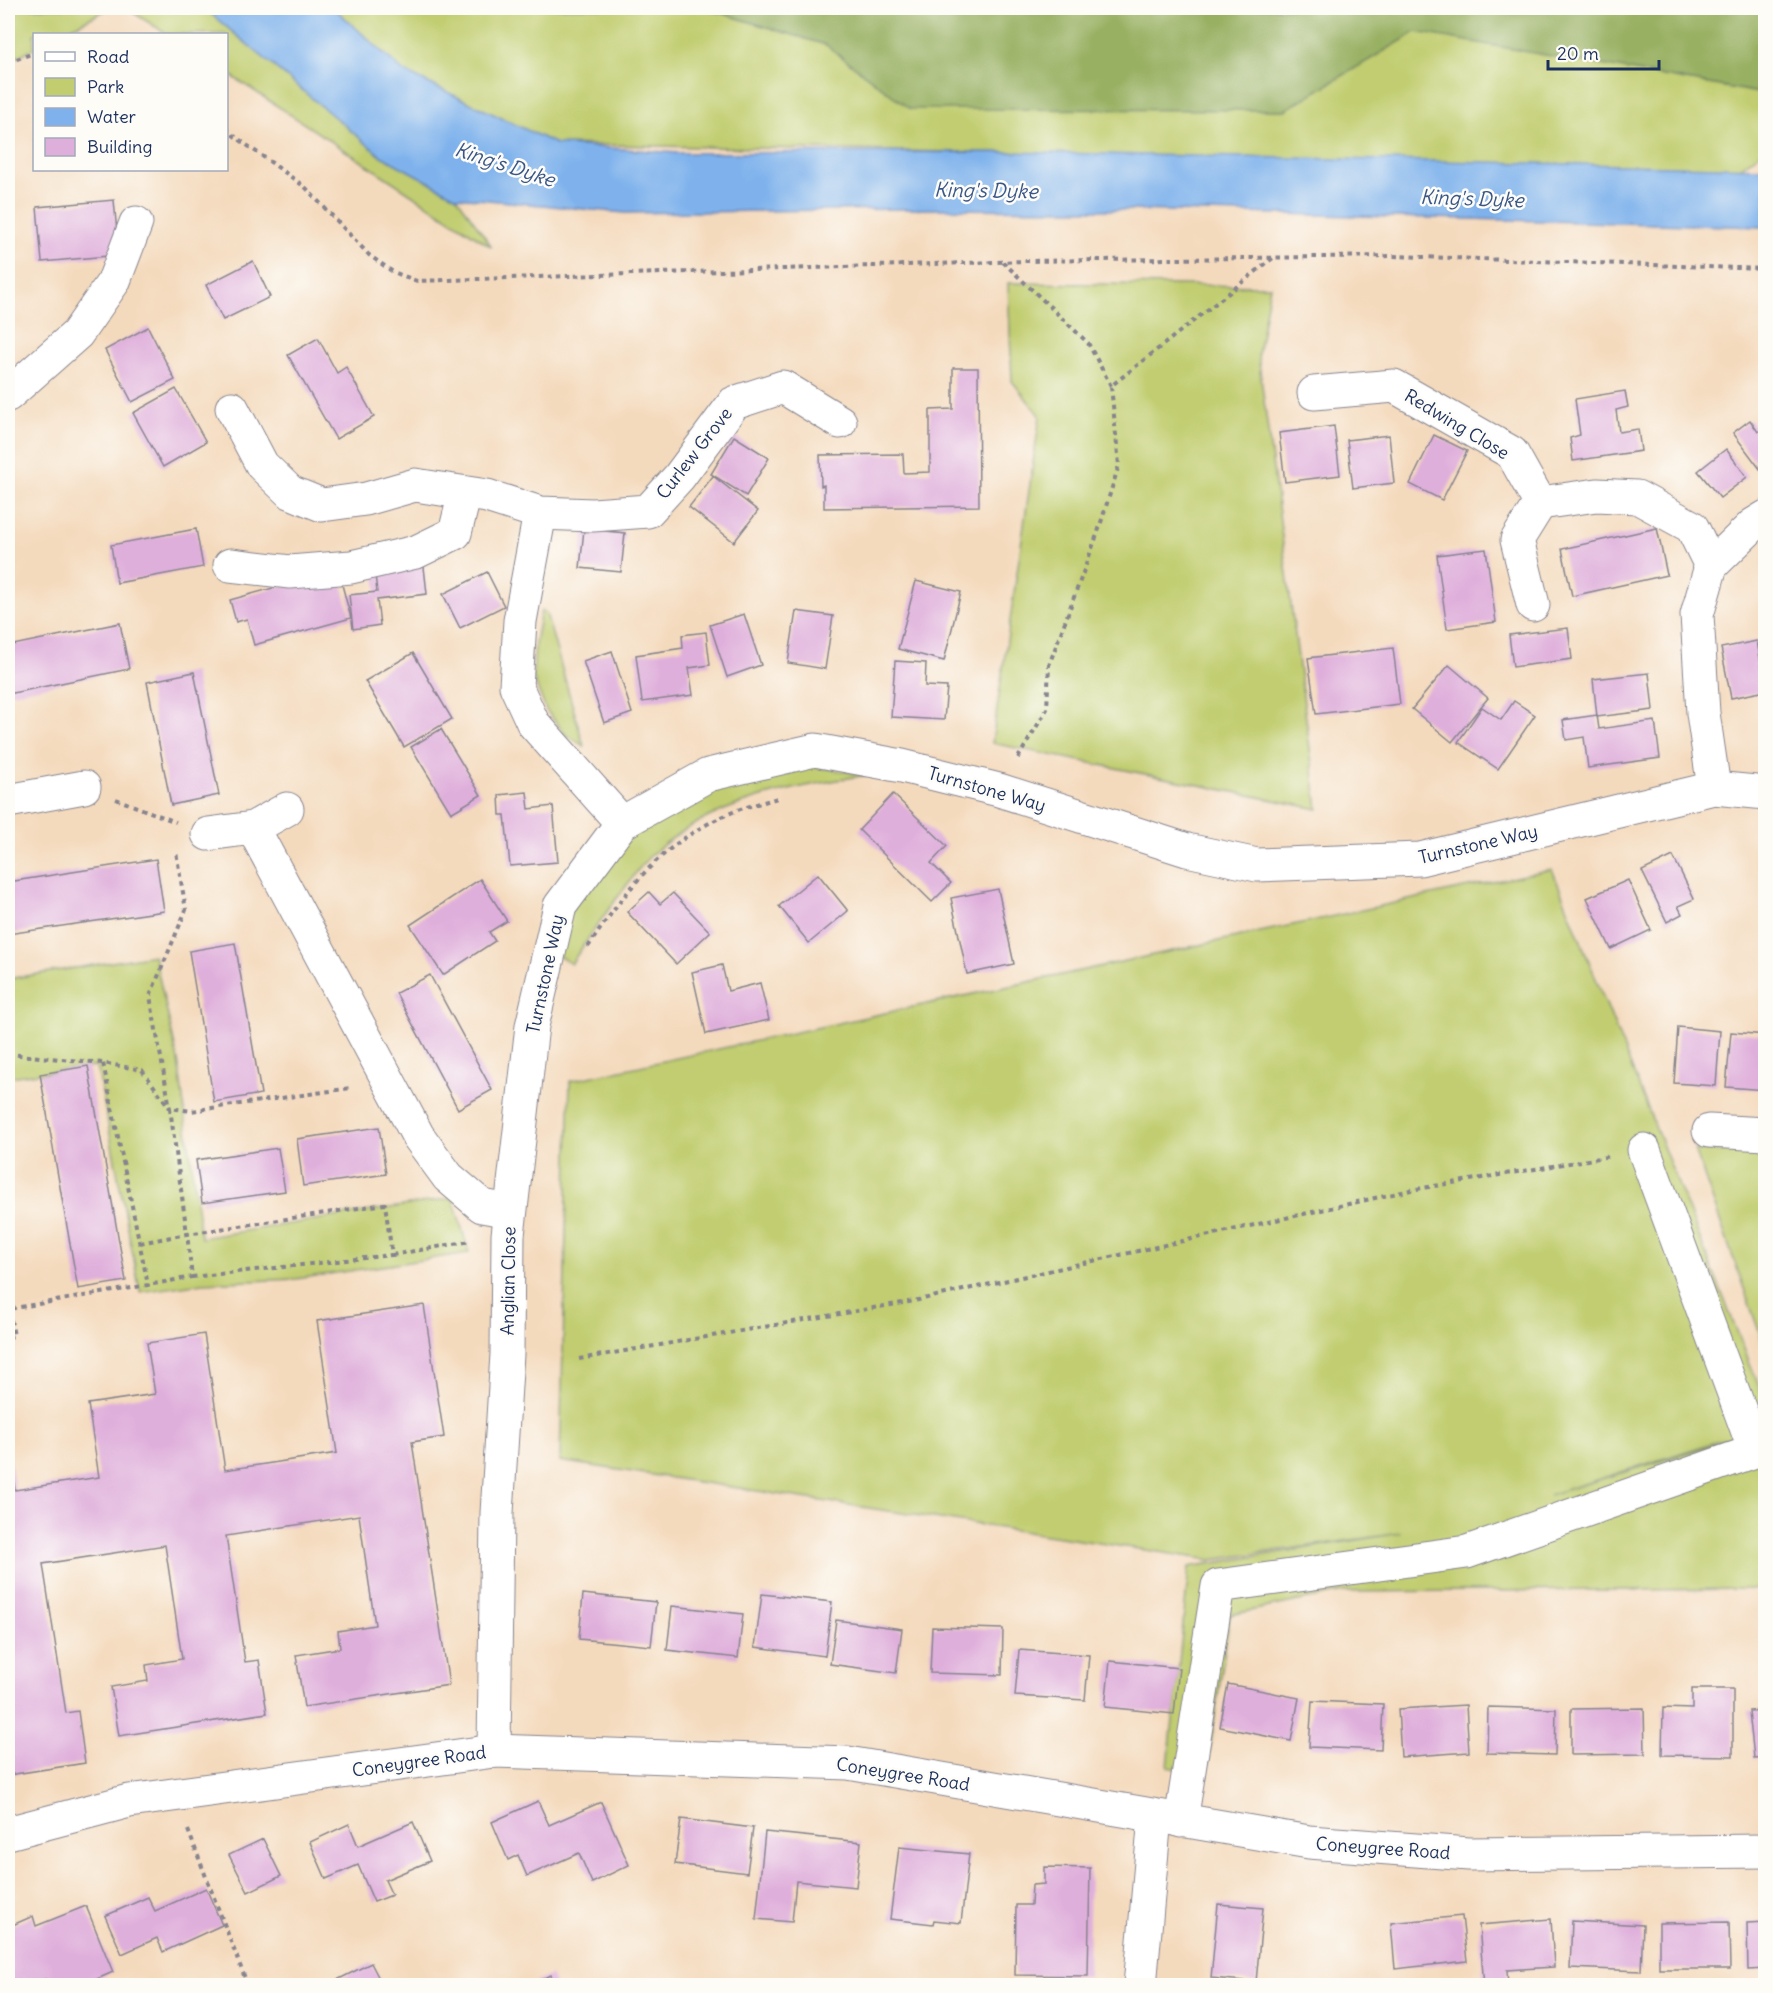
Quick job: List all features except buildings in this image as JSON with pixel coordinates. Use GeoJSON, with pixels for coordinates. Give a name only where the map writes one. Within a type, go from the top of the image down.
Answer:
{"type":"FeatureCollection","features":[{"type":"Feature","properties":{"kind":"street"},"geometry":{"type":"LineString","coordinates":[[8,395],[77,334],[114,281],[136,223]]}},
{"type":"Feature","properties":{"kind":"street","name":"Redwing Close"},"geometry":{"type":"LineString","coordinates":[[1314,393],[1394,386],[1512,453],[1540,503]]}},
{"type":"Feature","properties":{"kind":"street","name":"Curlew Grove"},"geometry":{"type":"LineString","coordinates":[[232,408],[262,465],[290,492],[322,505],[366,499],[414,485],[487,496],[540,513],[593,515],[648,511],[679,477],[734,403],[783,387],[840,422]]}},
{"type":"Feature","properties":{"kind":"street"},"geometry":{"type":"LineString","coordinates":[[230,565],[290,572],[351,567],[416,552],[455,533],[465,493]]}},
{"type":"Feature","properties":{"kind":"street"},"geometry":{"type":"LineString","coordinates":[[1533,605],[1517,540],[1540,503],[1597,495],[1637,497],[1692,527],[1711,566]]}},
{"type":"Feature","properties":{"kind":"street"},"geometry":{"type":"LineString","coordinates":[[540,513],[520,621],[516,686],[533,723],[622,823]]}},
{"type":"Feature","properties":{"kind":"street"},"geometry":{"type":"LineString","coordinates":[[1714,788],[1703,713],[1696,615],[1711,566],[1753,525],[1766,517]]}},
{"type":"Feature","properties":{"kind":"street","name":"Turnstone Way"},"geometry":{"type":"LineString","coordinates":[[509,1223],[532,1026],[560,906],[622,823],[708,775],[815,750],[902,766],[999,790],[1187,850],[1257,865],[1420,859],[1714,788],[1766,793]]}},
{"type":"Feature","properties":{"kind":"street"},"geometry":{"type":"LineString","coordinates":[[8,801],[84,787]]}},
{"type":"Feature","properties":{"kind":"street"},"geometry":{"type":"LineString","coordinates":[[208,834],[253,828],[287,809]]}},
{"type":"Feature","properties":{"kind":"street","name":"Anglian Close"},"geometry":{"type":"LineString","coordinates":[[253,828],[418,1136],[448,1177],[482,1206],[509,1223],[507,1354],[497,1512],[494,1751]]}},
{"type":"Feature","properties":{"kind":"street"},"geometry":{"type":"LineString","coordinates":[[1709,1131],[1766,1134]]}},
{"type":"Feature","properties":{"kind":"street"},"geometry":{"type":"LineString","coordinates":[[1140,1986],[1168,1819],[1218,1586],[1467,1552],[1755,1451],[1644,1150]]}},
{"type":"Feature","properties":{"kind":"street","name":"Coneygree Road"},"geometry":{"type":"LineString","coordinates":[[8,1833],[129,1801],[494,1751],[848,1763],[1309,1842],[1469,1854],[1766,1851]]}},
{"type":"Feature","properties":{"kind":"path"},"geometry":{"type":"LineString","coordinates":[[8,62],[33,53]]}},
{"type":"Feature","properties":{"kind":"path"},"geometry":{"type":"LineString","coordinates":[[228,130],[305,187],[369,255],[393,272],[417,281],[1003,262],[1394,256],[1766,269]]}},
{"type":"Feature","properties":{"kind":"path"},"geometry":{"type":"LineString","coordinates":[[1111,386],[1274,258]]}},
{"type":"Feature","properties":{"kind":"path"},"geometry":{"type":"LineString","coordinates":[[999,790],[1047,709],[1049,665],[1098,532],[1119,465],[1111,386],[1088,343],[1003,262]]}},
{"type":"Feature","properties":{"kind":"path"},"geometry":{"type":"LineString","coordinates":[[84,787],[208,834]]}},
{"type":"Feature","properties":{"kind":"path"},"geometry":{"type":"LineString","coordinates":[[587,949],[610,914],[638,878],[660,855],[698,829],[734,811],[783,797]]}},
{"type":"Feature","properties":{"kind":"path"},"geometry":{"type":"LineString","coordinates":[[170,820],[172,831]]}},
{"type":"Feature","properties":{"kind":"path"},"geometry":{"type":"LineString","coordinates":[[174,842],[186,910],[150,996],[170,1108],[192,1277]]}},
{"type":"Feature","properties":{"kind":"path"},"geometry":{"type":"LineString","coordinates":[[8,1054],[104,1063],[142,1070],[170,1108],[191,1111],[389,1083]]}},
{"type":"Feature","properties":{"kind":"path"},"geometry":{"type":"LineString","coordinates":[[104,1063],[148,1285]]}},
{"type":"Feature","properties":{"kind":"path"},"geometry":{"type":"LineString","coordinates":[[579,1359],[914,1301],[1411,1190],[1644,1150]]}},
{"type":"Feature","properties":{"kind":"path"},"geometry":{"type":"LineString","coordinates":[[140,1243],[385,1204],[392,1255]]}},
{"type":"Feature","properties":{"kind":"path"},"geometry":{"type":"LineString","coordinates":[[9,1309],[192,1277],[392,1255],[509,1223]]}},
{"type":"Feature","properties":{"kind":"path"},"geometry":{"type":"LineString","coordinates":[[8,1301],[14,1336],[8,1337]]}},
{"type":"Feature","properties":{"kind":"path"},"geometry":{"type":"LineString","coordinates":[[175,1795],[248,1986]]}},
{"type":"Feature","properties":{"kind":"green space"},"geometry":{"type":"Polygon","coordinates":[[[8,8],[110,8],[61,33],[33,33],[33,49],[8,62],[8,8]]]}},
{"type":"Feature","properties":{"kind":"green space"},"geometry":{"type":"Polygon","coordinates":[[[126,8],[204,8],[381,156],[457,197],[492,247],[228,74],[228,33],[165,33],[126,8]]]}},
{"type":"Feature","properties":{"kind":"green space"},"geometry":{"type":"Polygon","coordinates":[[[334,8],[1765,8],[1765,149],[1740,168],[556,144],[403,71],[334,8]]]}},
{"type":"Feature","properties":{"kind":"green space"},"geometry":{"type":"Polygon","coordinates":[[[704,8],[1765,8],[1765,94],[1416,32],[1285,110],[910,109],[826,45],[704,8]]]}},
{"type":"Feature","properties":{"kind":"green space"},"geometry":{"type":"Polygon","coordinates":[[[1008,283],[1270,286],[1258,355],[1318,809],[992,743],[1040,416],[1012,381],[1008,283]]]}},
{"type":"Feature","properties":{"kind":"green space"},"geometry":{"type":"Polygon","coordinates":[[[541,611],[546,613],[584,746],[565,734],[546,710],[533,677],[535,643],[541,611]]]}},
{"type":"Feature","properties":{"kind":"green space"},"geometry":{"type":"Polygon","coordinates":[[[818,767],[866,775],[783,791],[704,819],[680,833],[645,862],[605,914],[571,964],[556,954],[571,909],[635,830],[700,791],[794,768],[818,767]]]}},
{"type":"Feature","properties":{"kind":"green space"},"geometry":{"type":"Polygon","coordinates":[[[1552,869],[1765,1401],[1766,1426],[1549,1495],[1765,1429],[1765,1589],[1343,1592],[1230,1615],[1206,1777],[1168,1767],[1189,1567],[1401,1533],[1211,1560],[560,1461],[570,1081],[1552,869]]]}},
{"type":"Feature","properties":{"kind":"green space"},"geometry":{"type":"Polygon","coordinates":[[[154,955],[178,1060],[201,1238],[453,1198],[469,1253],[296,1279],[203,1283],[140,1292],[97,1066],[8,1077],[8,979],[154,955]]]}},
{"type":"Feature","properties":{"kind":"green space"},"geometry":{"type":"Polygon","coordinates":[[[1695,1150],[1765,1153],[1765,1348],[1695,1150]]]}},
{"type":"Feature","properties":{"kind":"water","name":"King's Dyke"},"geometry":{"type":"Polygon","coordinates":[[[204,8],[334,8],[403,71],[556,144],[678,153],[1006,152],[1765,168],[1765,227],[1134,210],[901,209],[625,213],[457,197],[381,156],[204,8]]]}}]}
